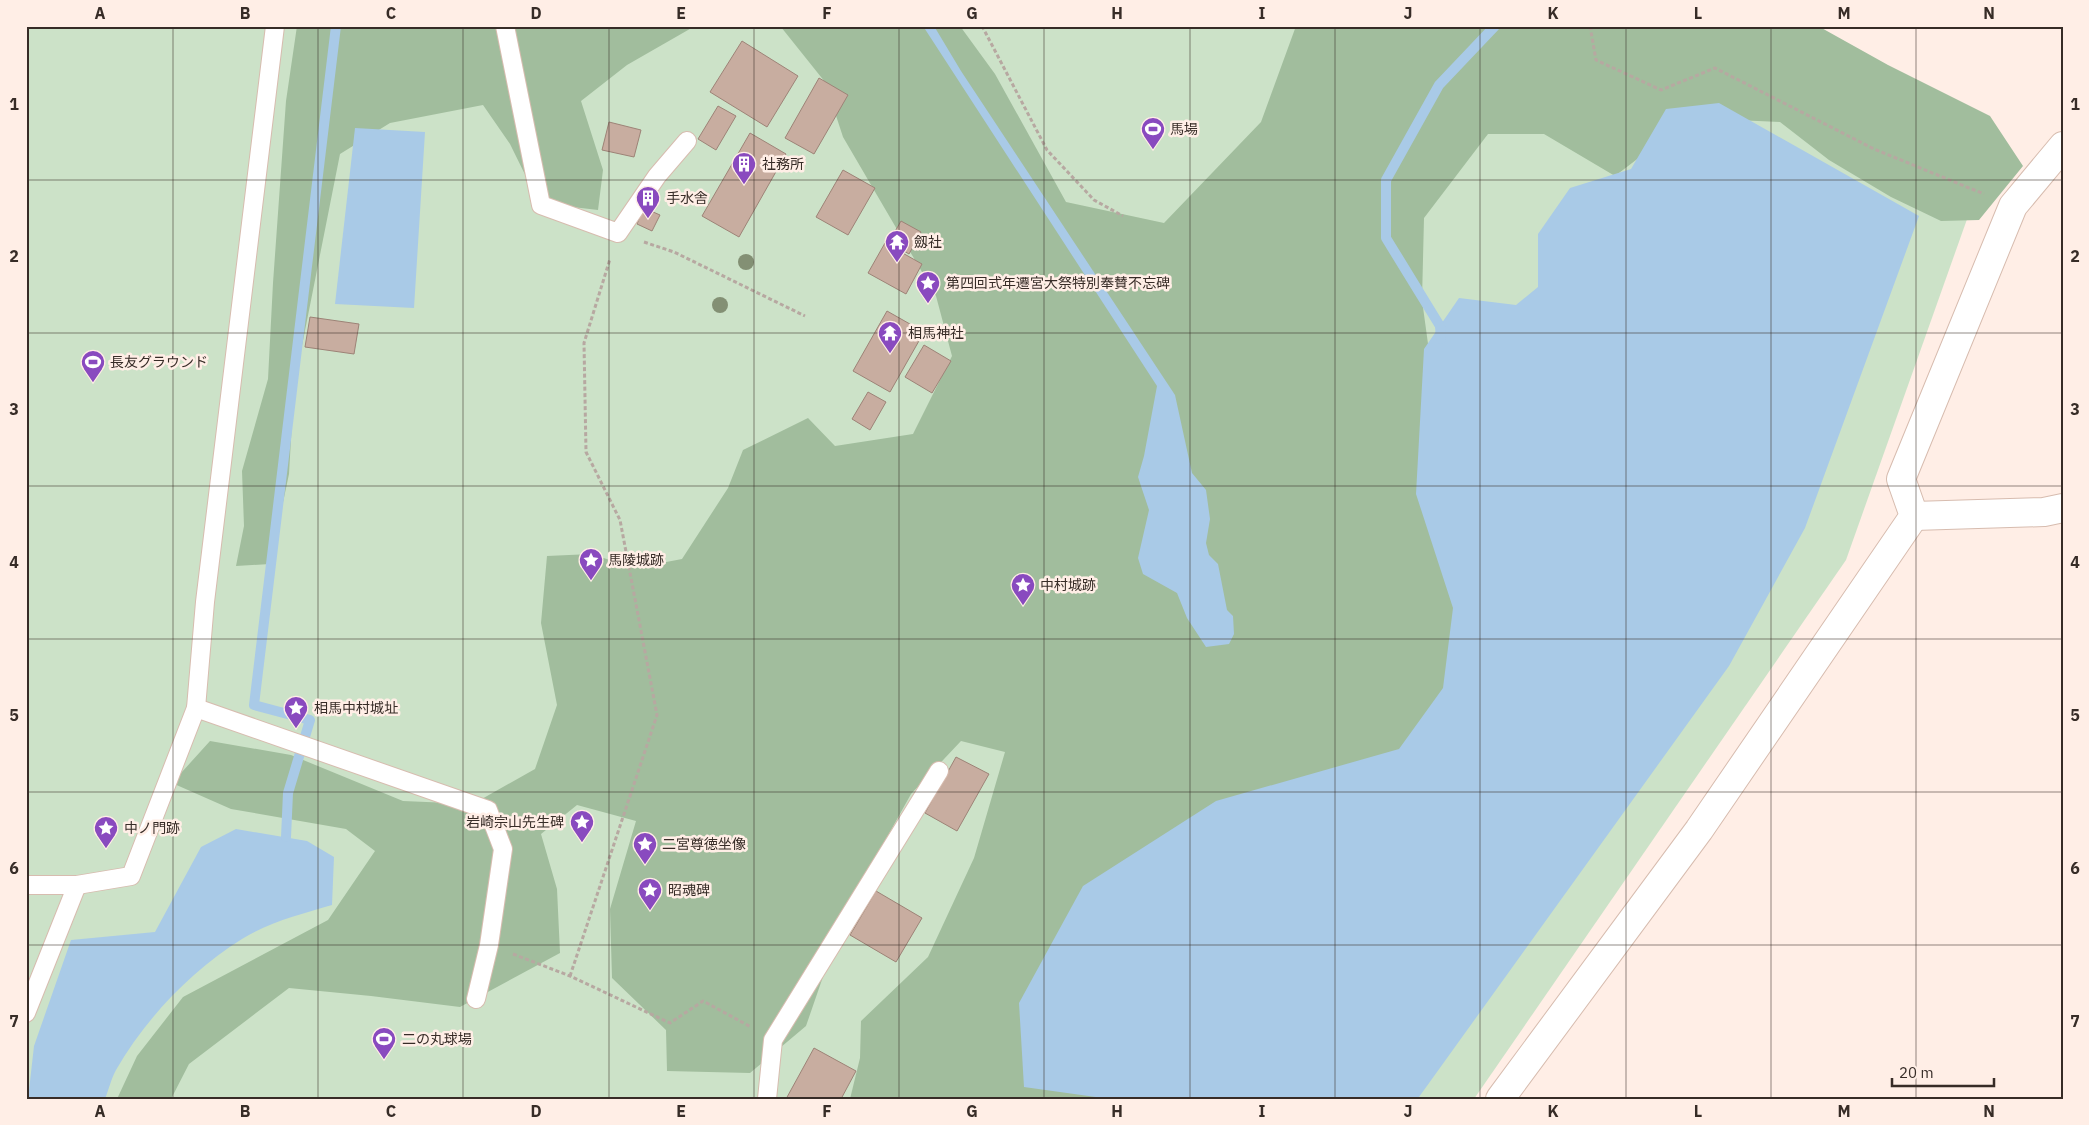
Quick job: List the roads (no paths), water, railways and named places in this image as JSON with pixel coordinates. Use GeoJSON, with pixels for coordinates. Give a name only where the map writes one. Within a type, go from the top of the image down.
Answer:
{"type":"FeatureCollection","features":[{"type":"Feature","properties":{"kind":"street"},"geometry":{"type":"LineString","coordinates":[[1914,516],[1901,479],[2013,206],[2063,146]]}},
{"type":"Feature","properties":{"kind":"street"},"geometry":{"type":"LineString","coordinates":[[1914,516],[2044,512],[2063,508]]}},
{"type":"Feature","properties":{"kind":"street"},"geometry":{"type":"LineString","coordinates":[[1500,1099],[1699,830],[1914,516]]}},
{"type":"Feature","properties":{"kind":"lane"},"geometry":{"type":"LineString","coordinates":[[26,885],[77,885],[131,876],[196,708],[205,602],[275,26]]}},
{"type":"Feature","properties":{"kind":"lane"},"geometry":{"type":"LineString","coordinates":[[505,26],[542,205],[618,233],[656,176],[687,140]]}},
{"type":"Feature","properties":{"kind":"lane"},"geometry":{"type":"LineString","coordinates":[[196,708],[488,810],[503,849],[489,945],[476,999]]}},
{"type":"Feature","properties":{"kind":"lane"},"geometry":{"type":"LineString","coordinates":[[767,1099],[773,1040],[939,771]]}},
{"type":"Feature","properties":{"kind":"lane"},"geometry":{"type":"LineString","coordinates":[[26,1013],[77,885]]}},
{"type":"Feature","properties":{"kind":"water"},"geometry":{"type":"Polygon","coordinates":[[[923,26],[934,26],[961,71],[1175,395],[1192,473],[1206,490],[1210,519],[1206,543],[1209,555],[1218,564],[1227,610],[1233,616],[1234,634],[1229,644],[1206,647],[1187,618],[1177,593],[1143,574],[1138,558],[1149,510],[1138,477],[1144,456],[1157,386],[923,26]]]}},
{"type":"Feature","properties":{"kind":"water"},"geometry":{"type":"Polygon","coordinates":[[[1719,103],[1919,216],[1805,528],[1729,666],[1419,1097],[1110,1099],[1024,1087],[1019,1003],[1083,886],[1216,801],[1399,749],[1443,688],[1453,608],[1416,494],[1424,349],[1459,298],[1516,305],[1538,287],[1538,234],[1570,188],[1631,169],[1666,109],[1719,103]]]}},
{"type":"Feature","properties":{"kind":"water"},"geometry":{"type":"Polygon","coordinates":[[[355,128],[425,132],[414,308],[335,304],[355,128]]]}},
{"type":"Feature","properties":{"kind":"water"},"geometry":{"type":"Polygon","coordinates":[[[236,829],[307,841],[334,857],[332,905],[286,919],[252,933],[205,966],[171,997],[141,1032],[116,1070],[105,1099],[28,1099],[34,1046],[71,940],[155,932],[201,847],[236,829]]]}},
{"type":"Feature","properties":{"kind":"waterway"},"geometry":{"type":"LineString","coordinates":[[286,837],[288,793],[310,720],[254,705],[336,26]]}},
{"type":"Feature","properties":{"kind":"waterway"},"geometry":{"type":"LineString","coordinates":[[1441,339],[1440,326],[1386,238],[1386,180],[1439,85],[1495,26]]}},
{"type":"Feature","properties":{"kind":"place","name":"馬場"},"geometry":{"type":"Point","coordinates":[1153,150]}},
{"type":"Feature","properties":{"kind":"place","name":"社務所"},"geometry":{"type":"Point","coordinates":[744,185]}},
{"type":"Feature","properties":{"kind":"place","name":"手水舎"},"geometry":{"type":"Point","coordinates":[648,219]}},
{"type":"Feature","properties":{"kind":"place","name":"劔社"},"geometry":{"type":"Point","coordinates":[897,263]}},
{"type":"Feature","properties":{"kind":"place","name":"第四回式年遷宮大祭特別奉賛不忘碑"},"geometry":{"type":"Point","coordinates":[928,304]}},
{"type":"Feature","properties":{"kind":"place","name":"相馬神社"},"geometry":{"type":"Point","coordinates":[890,354]}},
{"type":"Feature","properties":{"kind":"place","name":"長友グラウンド"},"geometry":{"type":"Point","coordinates":[93,383]}},
{"type":"Feature","properties":{"kind":"place","name":"馬陵城跡"},"geometry":{"type":"Point","coordinates":[591,581]}},
{"type":"Feature","properties":{"kind":"place","name":"中村城跡"},"geometry":{"type":"Point","coordinates":[1023,606]}},
{"type":"Feature","properties":{"kind":"place","name":"相馬中村城址"},"geometry":{"type":"Point","coordinates":[296,729]}},
{"type":"Feature","properties":{"kind":"place","name":"岩崎宗山先生碑"},"geometry":{"type":"Point","coordinates":[582,843]}},
{"type":"Feature","properties":{"kind":"place","name":"中ノ門跡"},"geometry":{"type":"Point","coordinates":[106,849]}},
{"type":"Feature","properties":{"kind":"place","name":"二宮尊徳坐像"},"geometry":{"type":"Point","coordinates":[645,865]}},
{"type":"Feature","properties":{"kind":"place","name":"昭魂碑"},"geometry":{"type":"Point","coordinates":[650,911]}},
{"type":"Feature","properties":{"kind":"place","name":"二の丸球場"},"geometry":{"type":"Point","coordinates":[384,1060]}}]}
